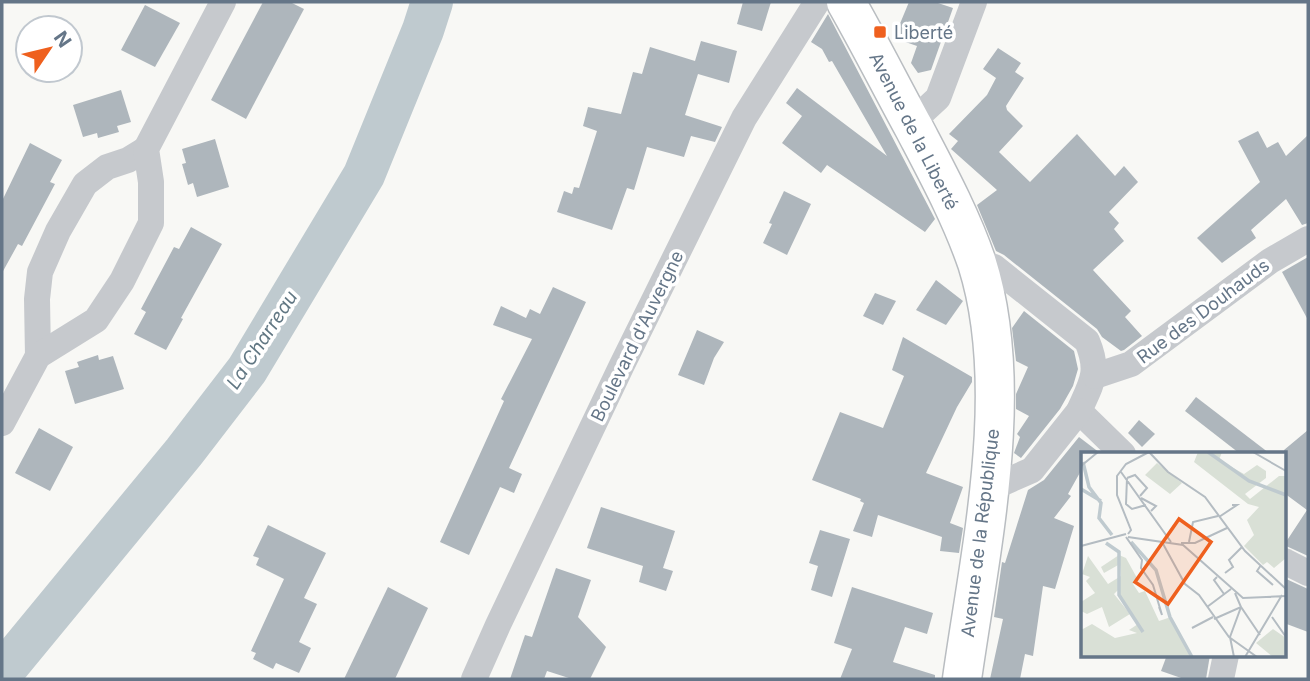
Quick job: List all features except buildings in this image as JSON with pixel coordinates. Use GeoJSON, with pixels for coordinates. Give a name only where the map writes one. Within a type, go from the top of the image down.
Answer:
{"type":"FeatureCollection","features":[{"type":"Feature","properties":{"kind":"main road","name":"Avenue de la Liberté"},"geometry":{"type":"LineString","coordinates":[[846,2],[946,188],[976,263]]}},
{"type":"Feature","properties":{"kind":"main road","name":"Avenue de la République"},"geometry":{"type":"LineString","coordinates":[[962,679],[989,489],[995,384],[987,308],[976,263]]}},
{"type":"Feature","properties":{"kind":"street"},"geometry":{"type":"LineString","coordinates":[[2,423],[38,356],[37,299],[40,272],[58,231],[85,184],[107,167],[128,160],[146,149],[223,2]]}},
{"type":"Feature","properties":{"kind":"street","name":"Boulevard d'Auvergne"},"geometry":{"type":"LineString","coordinates":[[474,679],[621,367],[744,118],[817,2]]}},
{"type":"Feature","properties":{"kind":"street"},"geometry":{"type":"LineString","coordinates":[[911,123],[938,98],[974,2]]}},
{"type":"Feature","properties":{"kind":"street"},"geometry":{"type":"LineString","coordinates":[[38,356],[96,320],[122,281],[151,223],[151,182],[146,149]]}},
{"type":"Feature","properties":{"kind":"street","name":"Rue des Douhauds"},"geometry":{"type":"LineString","coordinates":[[1095,376],[1131,364],[1270,261],[1308,239]]}},
{"type":"Feature","properties":{"kind":"street"},"geometry":{"type":"LineString","coordinates":[[976,263],[994,267],[1087,341],[1094,359],[1095,376],[1079,411],[1032,470],[989,489]]}},
{"type":"Feature","properties":{"kind":"street"},"geometry":{"type":"LineString","coordinates":[[1079,411],[1122,452]]}},
{"type":"Feature","properties":{"kind":"street"},"geometry":{"type":"LineString","coordinates":[[1286,562],[1308,573]]}},
{"type":"Feature","properties":{"kind":"street"},"geometry":{"type":"LineString","coordinates":[[1221,679],[1226,656]]}},
{"type":"Feature","properties":{"kind":"waterway","name":"La Charreau"},"geometry":{"type":"LineString","coordinates":[[2,673],[184,452],[247,370],[364,175],[432,2]]}},
{"type":"Feature","properties":{"kind":"place","name":"Liberté"},"geometry":{"type":"Point","coordinates":[880,32]}}]}
